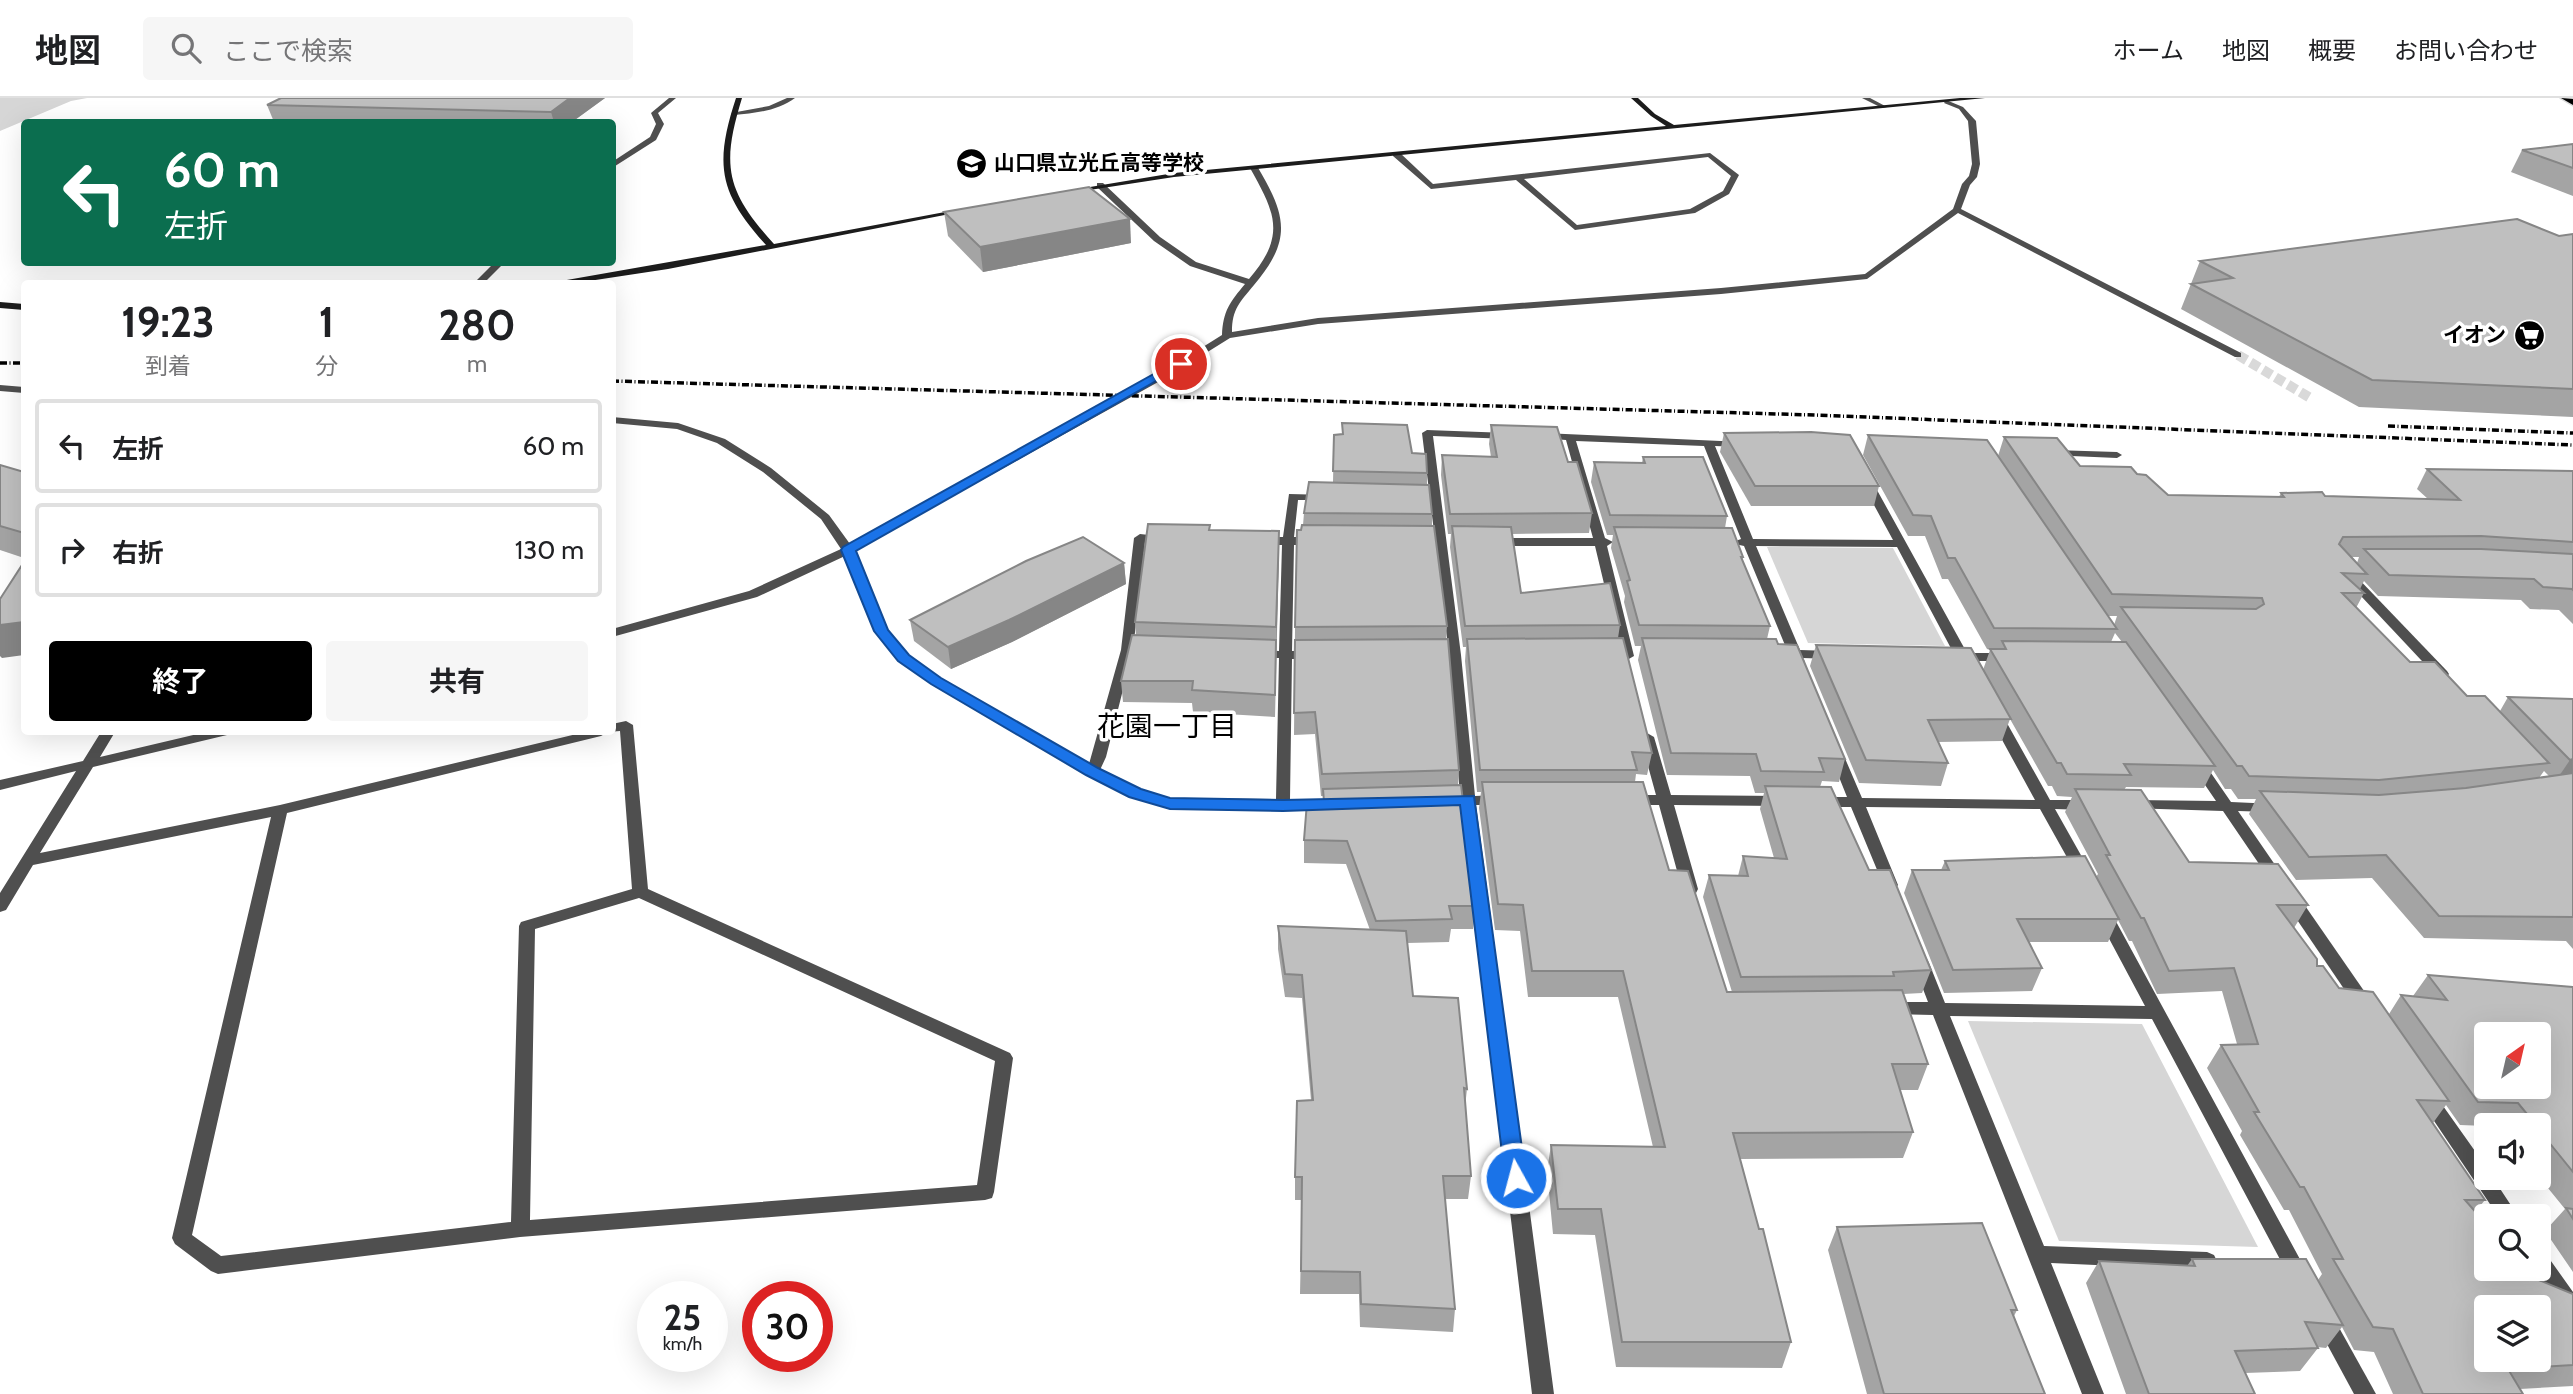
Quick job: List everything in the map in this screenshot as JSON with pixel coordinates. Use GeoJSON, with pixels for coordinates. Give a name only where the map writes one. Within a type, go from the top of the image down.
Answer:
{"type":"FeatureCollection","features":[{"type":"Feature","properties":{"kind":"main road"},"geometry":{"type":"LineString","coordinates":[[2565,98],[2573,102]]}},
{"type":"Feature","properties":{"kind":"street"},"geometry":{"type":"LineString","coordinates":[[616,163],[653,138],[660,124],[654,113],[673,98]]}},
{"type":"Feature","properties":{"kind":"street"},"geometry":{"type":"LineString","coordinates":[[739,98],[727,152],[731,189],[751,224],[771,246]]}},
{"type":"Feature","properties":{"kind":"street"},"geometry":{"type":"LineString","coordinates":[[734,113],[755,111],[792,98]]}},
{"type":"Feature","properties":{"kind":"street"},"geometry":{"type":"LineString","coordinates":[[1634,98],[1671,126]]}},
{"type":"Feature","properties":{"kind":"street"},"geometry":{"type":"LineString","coordinates":[[1865,98],[1884,107]]}},
{"type":"Feature","properties":{"kind":"street"},"geometry":{"type":"LineString","coordinates":[[1059,193],[1100,185],[1254,168],[1982,98]]}},
{"type":"Feature","properties":{"kind":"street"},"geometry":{"type":"LineString","coordinates":[[616,633],[753,594],[848,550],[1166,374],[1227,336],[1318,321],[1844,280],[1867,276],[1956,210],[1976,164],[1972,121],[1961,108],[1946,102]]}},
{"type":"Feature","properties":{"kind":"street"},"geometry":{"type":"LineString","coordinates":[[1396,154],[1431,187],[1518,177],[1710,155],[1735,175],[1726,192],[1692,211],[1575,228],[1518,177]]}},
{"type":"Feature","properties":{"kind":"street"},"geometry":{"type":"LineString","coordinates":[[1227,336],[1224,323],[1233,304],[1251,284],[1278,245],[1279,222],[1262,179],[1254,168]]}},
{"type":"Feature","properties":{"kind":"street"},"geometry":{"type":"LineString","coordinates":[[1100,185],[1157,239],[1193,264],[1251,284]]}},
{"type":"Feature","properties":{"kind":"street"},"geometry":{"type":"LineString","coordinates":[[571,280],[976,208]]}},
{"type":"Feature","properties":{"kind":"street"},"geometry":{"type":"LineString","coordinates":[[1956,210],[2004,232],[2238,355]]}},
{"type":"Feature","properties":{"kind":"street"},"geometry":{"type":"LineString","coordinates":[[481,280],[497,266]]}},
{"type":"Feature","properties":{"kind":"street"},"geometry":{"type":"LineString","coordinates":[[0,305],[21,307]]}},
{"type":"Feature","properties":{"kind":"street"},"geometry":{"type":"LineString","coordinates":[[0,388],[21,390]]}},
{"type":"Feature","properties":{"kind":"street"},"geometry":{"type":"LineString","coordinates":[[616,420],[678,426],[721,441],[767,470],[825,517],[848,550],[881,631],[903,658],[936,681],[1092,772],[1135,793],[1170,803],[1283,806],[1336,804]]}},
{"type":"Feature","properties":{"kind":"street"},"geometry":{"type":"LineString","coordinates":[[1518,436],[1427,433],[1428,499],[1447,542],[1468,800],[1543,1394]]}},
{"type":"Feature","properties":{"kind":"street"},"geometry":{"type":"LineString","coordinates":[[1531,436],[1746,444]]}},
{"type":"Feature","properties":{"kind":"street"},"geometry":{"type":"LineString","coordinates":[[1570,437],[1607,542],[1627,657]]}},
{"type":"Feature","properties":{"kind":"street"},"geometry":{"type":"LineString","coordinates":[[1708,443],[1805,679]]}},
{"type":"Feature","properties":{"kind":"street"},"geometry":{"type":"LineString","coordinates":[[2036,453],[2117,455]]}},
{"type":"Feature","properties":{"kind":"street"},"geometry":{"type":"LineString","coordinates":[[1862,470],[1976,680]]}},
{"type":"Feature","properties":{"kind":"street"},"geometry":{"type":"LineString","coordinates":[[1283,806],[1287,541],[1293,496],[1344,497]]}},
{"type":"Feature","properties":{"kind":"street"},"geometry":{"type":"LineString","coordinates":[[1092,772],[1133,650],[1140,538],[1181,539]]}},
{"type":"Feature","properties":{"kind":"street"},"geometry":{"type":"LineString","coordinates":[[1247,541],[1329,541]]}},
{"type":"Feature","properties":{"kind":"street"},"geometry":{"type":"LineString","coordinates":[[1426,542],[1447,542]]}},
{"type":"Feature","properties":{"kind":"street"},"geometry":{"type":"LineString","coordinates":[[1480,542],[1607,542]]}},
{"type":"Feature","properties":{"kind":"street"},"geometry":{"type":"LineString","coordinates":[[1721,542],[1901,544]]}},
{"type":"Feature","properties":{"kind":"street"},"geometry":{"type":"LineString","coordinates":[[2350,563],[2336,563],[2448,681]]}},
{"type":"Feature","properties":{"kind":"street"},"geometry":{"type":"LineString","coordinates":[[1245,653],[1324,655]]}},
{"type":"Feature","properties":{"kind":"street"},"geometry":{"type":"LineString","coordinates":[[1766,654],[1846,655]]}},
{"type":"Feature","properties":{"kind":"street"},"geometry":{"type":"LineString","coordinates":[[1937,657],[2016,657]]}},
{"type":"Feature","properties":{"kind":"street"},"geometry":{"type":"LineString","coordinates":[[1989,702],[2047,804],[2156,1013],[2365,1394]]}},
{"type":"Feature","properties":{"kind":"street"},"geometry":{"type":"LineString","coordinates":[[1643,720],[1663,800],[1695,905]]}},
{"type":"Feature","properties":{"kind":"street"},"geometry":{"type":"LineString","coordinates":[[616,728],[626,725],[639,892]]}},
{"type":"Feature","properties":{"kind":"street"},"geometry":{"type":"LineString","coordinates":[[0,906],[106,735]]}},
{"type":"Feature","properties":{"kind":"street"},"geometry":{"type":"LineString","coordinates":[[0,785],[210,735]]}},
{"type":"Feature","properties":{"kind":"street"},"geometry":{"type":"LineString","coordinates":[[27,861],[280,810],[589,735]]}},
{"type":"Feature","properties":{"kind":"street"},"geometry":{"type":"LineString","coordinates":[[1831,741],[1898,905]]}},
{"type":"Feature","properties":{"kind":"street"},"geometry":{"type":"LineString","coordinates":[[2189,753],[2376,1022]]}},
{"type":"Feature","properties":{"kind":"street"},"geometry":{"type":"LineString","coordinates":[[1428,801],[1510,800]]}},
{"type":"Feature","properties":{"kind":"street"},"geometry":{"type":"LineString","coordinates":[[1607,800],[2283,807]]}},
{"type":"Feature","properties":{"kind":"street"},"geometry":{"type":"LineString","coordinates":[[280,810],[182,1238],[218,1265],[520,1229],[985,1192],[1004,1058],[639,892],[527,926],[520,1229]]}},
{"type":"Feature","properties":{"kind":"street"},"geometry":{"type":"LineString","coordinates":[[1913,943],[2093,1394]]}},
{"type":"Feature","properties":{"kind":"street"},"geometry":{"type":"LineString","coordinates":[[1872,1008],[1939,1007],[2156,1013]]}},
{"type":"Feature","properties":{"kind":"street"},"geometry":{"type":"LineString","coordinates":[[2423,1091],[2501,1204]]}},
{"type":"Feature","properties":{"kind":"street"},"geometry":{"type":"LineString","coordinates":[[2037,1254],[2225,1261]]}},
{"type":"Feature","properties":{"kind":"street"},"geometry":{"type":"LineString","coordinates":[[2266,1263],[2292,1264]]}},
{"type":"Feature","properties":{"kind":"street"},"geometry":{"type":"LineString","coordinates":[[2551,1277],[2573,1309]]}},
{"type":"Feature","properties":{"kind":"shaded area"},"geometry":{"type":"Polygon","coordinates":[[[0,98],[87,98],[71,101],[28,119],[21,119],[21,122],[0,131],[0,98]]]}},
{"type":"Feature","properties":{"kind":"shaded area"},"geometry":{"type":"Polygon","coordinates":[[[1767,547],[1893,548],[1945,646],[1808,643],[1767,547]]]}},
{"type":"Feature","properties":{"kind":"shaded area"},"geometry":{"type":"Polygon","coordinates":[[[1968,1021],[2142,1024],[2258,1247],[2059,1241],[1968,1021]]]}},
{"type":"Feature","properties":{"kind":"building"},"geometry":{"type":"Polygon","coordinates":[[[281,98],[570,98],[551,112],[267,105],[281,98]]]}},
{"type":"Feature","properties":{"kind":"building"},"geometry":{"type":"Polygon","coordinates":[[[2573,144],[2573,168],[2522,150],[2573,144]]]}},
{"type":"Feature","properties":{"kind":"building"},"geometry":{"type":"Polygon","coordinates":[[[1089,187],[1130,219],[980,247],[944,212],[1089,187]]]}},
{"type":"Feature","properties":{"kind":"building"},"geometry":{"type":"Polygon","coordinates":[[[2517,219],[2559,236],[2573,234],[2573,389],[2372,380],[2191,284],[2233,278],[2200,261],[2517,219]]]}},
{"type":"Feature","properties":{"kind":"building"},"geometry":{"type":"Polygon","coordinates":[[[1342,423],[1407,425],[1412,453],[1426,454],[1427,473],[1333,471],[1334,435],[1343,434],[1342,423]]]}},
{"type":"Feature","properties":{"kind":"building"},"geometry":{"type":"Polygon","coordinates":[[[1491,425],[1557,427],[1568,462],[1577,462],[1592,513],[1450,514],[1442,455],[1497,457],[1491,425]]]}},
{"type":"Feature","properties":{"kind":"building"},"geometry":{"type":"Polygon","coordinates":[[[1811,432],[1850,435],[1879,486],[1755,486],[1724,433],[1811,432]]]}},
{"type":"Feature","properties":{"kind":"building"},"geometry":{"type":"Polygon","coordinates":[[[1868,435],[1987,440],[2117,629],[1994,628],[1955,558],[1948,558],[1931,516],[1913,515],[1868,435]]]}},
{"type":"Feature","properties":{"kind":"building"},"geometry":{"type":"Polygon","coordinates":[[[2004,437],[2057,438],[2080,466],[2131,467],[2137,474],[2146,475],[2168,495],[2284,497],[2281,493],[2322,492],[2325,496],[2460,500],[2427,469],[2573,471],[2573,542],[2481,536],[2343,537],[2339,544],[2367,574],[2342,573],[2364,593],[2342,593],[2410,662],[2435,662],[2467,696],[2485,696],[2549,763],[2379,780],[2249,776],[2242,766],[2237,766],[2121,607],[2256,609],[2264,604],[2262,598],[2112,594],[2004,437]]]}},
{"type":"Feature","properties":{"kind":"building"},"geometry":{"type":"Polygon","coordinates":[[[1643,457],[1703,457],[1727,516],[1610,515],[1594,462],[1645,463],[1643,457]]]}},
{"type":"Feature","properties":{"kind":"building"},"geometry":{"type":"Polygon","coordinates":[[[0,465],[21,471],[21,532],[0,526],[0,465]]]}},
{"type":"Feature","properties":{"kind":"building"},"geometry":{"type":"Polygon","coordinates":[[[1309,482],[1429,485],[1432,514],[1304,513],[1309,482]]]}},
{"type":"Feature","properties":{"kind":"building"},"geometry":{"type":"Polygon","coordinates":[[[1148,524],[1210,525],[1209,530],[1279,531],[1276,627],[1135,622],[1148,524]]]}},
{"type":"Feature","properties":{"kind":"building"},"geometry":{"type":"Polygon","coordinates":[[[1302,525],[1434,526],[1447,626],[1295,627],[1297,530],[1301,530],[1302,525]]]}},
{"type":"Feature","properties":{"kind":"building"},"geometry":{"type":"Polygon","coordinates":[[[1452,526],[1511,527],[1521,593],[1610,583],[1620,625],[1465,626],[1452,526]]]}},
{"type":"Feature","properties":{"kind":"building"},"geometry":{"type":"Polygon","coordinates":[[[1614,527],[1732,528],[1770,626],[1639,625],[1627,581],[1630,580],[1614,527]]]}},
{"type":"Feature","properties":{"kind":"building"},"geometry":{"type":"Polygon","coordinates":[[[1083,537],[1124,563],[948,647],[910,620],[1026,561],[1083,537]]]}},
{"type":"Feature","properties":{"kind":"building"},"geometry":{"type":"Polygon","coordinates":[[[2364,549],[2481,549],[2573,554],[2573,590],[2543,587],[2534,579],[2389,575],[2364,549]]]}},
{"type":"Feature","properties":{"kind":"building"},"geometry":{"type":"Polygon","coordinates":[[[21,567],[21,622],[0,625],[0,599],[21,567]]]}},
{"type":"Feature","properties":{"kind":"building"},"geometry":{"type":"Polygon","coordinates":[[[1132,635],[1276,640],[1275,695],[1192,690],[1193,681],[1121,681],[1132,635]]]}},
{"type":"Feature","properties":{"kind":"building"},"geometry":{"type":"Polygon","coordinates":[[[1623,638],[1652,753],[1632,752],[1637,770],[1480,770],[1467,639],[1623,638]]]}},
{"type":"Feature","properties":{"kind":"building"},"geometry":{"type":"Polygon","coordinates":[[[1642,638],[1776,639],[1778,644],[1797,645],[1845,759],[1819,758],[1824,772],[1761,771],[1756,754],[1671,753],[1642,638]]]}},
{"type":"Feature","properties":{"kind":"building"},"geometry":{"type":"Polygon","coordinates":[[[1448,639],[1459,770],[1322,774],[1315,712],[1294,713],[1295,640],[1448,639]]]}},
{"type":"Feature","properties":{"kind":"building"},"geometry":{"type":"Polygon","coordinates":[[[2002,641],[2126,642],[2215,766],[2124,764],[2131,775],[2067,774],[2061,763],[2057,763],[1990,649],[2006,649],[2002,641]]]}},
{"type":"Feature","properties":{"kind":"building"},"geometry":{"type":"Polygon","coordinates":[[[1816,645],[1971,648],[2011,719],[1928,720],[1948,763],[1866,760],[1816,645]]]}},
{"type":"Feature","properties":{"kind":"building"},"geometry":{"type":"Polygon","coordinates":[[[2508,697],[2573,699],[2573,759],[2570,760],[2508,697]]]}},
{"type":"Feature","properties":{"kind":"building"},"geometry":{"type":"Polygon","coordinates":[[[2573,773],[2573,917],[2439,916],[2386,855],[2309,857],[2260,791],[2379,795],[2466,788],[2573,773]]]}},
{"type":"Feature","properties":{"kind":"building"},"geometry":{"type":"Polygon","coordinates":[[[1482,782],[1643,782],[1669,870],[1688,871],[1727,992],[1902,990],[1928,1064],[1892,1064],[1913,1132],[1733,1133],[1759,1229],[1763,1229],[1791,1342],[1622,1342],[1601,1209],[1558,1209],[1551,1145],[1665,1147],[1623,971],[1532,971],[1523,905],[1498,904],[1482,782]]]}},
{"type":"Feature","properties":{"kind":"building"},"geometry":{"type":"Polygon","coordinates":[[[1461,785],[1476,906],[1449,906],[1452,919],[1376,921],[1347,841],[1304,840],[1307,802],[1324,802],[1323,789],[1461,785]]]}},
{"type":"Feature","properties":{"kind":"building"},"geometry":{"type":"Polygon","coordinates":[[[1765,786],[1831,787],[1869,870],[1890,870],[1931,970],[1893,972],[1894,976],[1741,977],[1709,875],[1748,876],[1743,856],[1787,859],[1765,786]]]}},
{"type":"Feature","properties":{"kind":"building"},"geometry":{"type":"Polygon","coordinates":[[[2075,789],[2141,790],[2189,862],[2278,864],[2308,905],[2277,905],[2317,959],[2317,966],[2323,966],[2339,988],[2373,992],[2449,1101],[2417,1100],[2474,1184],[2474,1190],[2478,1190],[2485,1200],[2465,1200],[2474,1210],[2474,1281],[2541,1281],[2573,1294],[2573,1365],[2551,1366],[2551,1295],[2474,1295],[2474,1372],[2510,1372],[2523,1394],[2423,1394],[2393,1329],[2373,1327],[2333,1259],[2343,1259],[2304,1187],[2300,1187],[2254,1112],[2259,1112],[2221,1045],[2258,1044],[2234,968],[2169,971],[2144,918],[2141,918],[2106,855],[2110,855],[2075,789]]]}},
{"type":"Feature","properties":{"kind":"building"},"geometry":{"type":"Polygon","coordinates":[[[2085,856],[2119,919],[2017,919],[2042,968],[1953,970],[1912,870],[1949,870],[1945,861],[2085,856]]]}},
{"type":"Feature","properties":{"kind":"building"},"geometry":{"type":"Polygon","coordinates":[[[1278,926],[1406,931],[1413,996],[1458,998],[1467,1089],[1464,1088],[1471,1176],[1443,1176],[1455,1309],[1361,1304],[1360,1272],[1301,1271],[1302,1177],[1295,1177],[1297,1101],[1313,1100],[1302,975],[1285,974],[1278,926]]]}},
{"type":"Feature","properties":{"kind":"building"},"geometry":{"type":"Polygon","coordinates":[[[2428,975],[2573,987],[2573,1172],[2551,1145],[2551,1113],[2526,1113],[2518,1103],[2478,1102],[2476,1099],[2552,1099],[2552,1022],[2474,1022],[2474,1096],[2401,995],[2447,1000],[2428,975]]]}},
{"type":"Feature","properties":{"kind":"building"},"geometry":{"type":"Polygon","coordinates":[[[2566,1208],[2573,1209],[2573,1219],[2566,1208]]]}},
{"type":"Feature","properties":{"kind":"building"},"geometry":{"type":"Polygon","coordinates":[[[1982,1223],[2017,1310],[2011,1310],[2045,1394],[1884,1394],[1837,1227],[1982,1223]]]}},
{"type":"Feature","properties":{"kind":"building"},"geometry":{"type":"Polygon","coordinates":[[[2192,1259],[2306,1259],[2343,1325],[2305,1322],[2318,1348],[2235,1351],[2255,1394],[2149,1394],[2099,1261],[2195,1266],[2192,1259]]]}},
{"type":"Feature","properties":{"kind":"tunnel"},"geometry":{"type":"LineString","coordinates":[[2238,355],[2312,399]]}},
{"type":"Feature","properties":{"kind":"railway"},"geometry":{"type":"LineString","coordinates":[[0,363],[21,363]]}},
{"type":"Feature","properties":{"kind":"railway"},"geometry":{"type":"LineString","coordinates":[[616,381],[1814,415],[2573,445]]}},
{"type":"Feature","properties":{"kind":"railway"},"geometry":{"type":"LineString","coordinates":[[2388,426],[2573,433]]}},
{"type":"Feature","properties":{"kind":"place","name":"山口県立光丘高等学校"},"geometry":{"type":"Point","coordinates":[971,163]}},
{"type":"Feature","properties":{"kind":"place","name":"イオン"},"geometry":{"type":"Point","coordinates":[2529,335]}},
{"type":"Feature","properties":{"kind":"district","name":"花園一丁目"},"geometry":{"type":"Point","coordinates":[1167,726]}},
{"type":"Feature","properties":{"kind":"route"},"geometry":{"type":"LineString","coordinates":[[1181,364],[848,550],[881,631],[903,658],[936,681],[1092,772],[1135,793],[1170,803],[1283,806],[1468,800],[1516,1178]]}}]}
